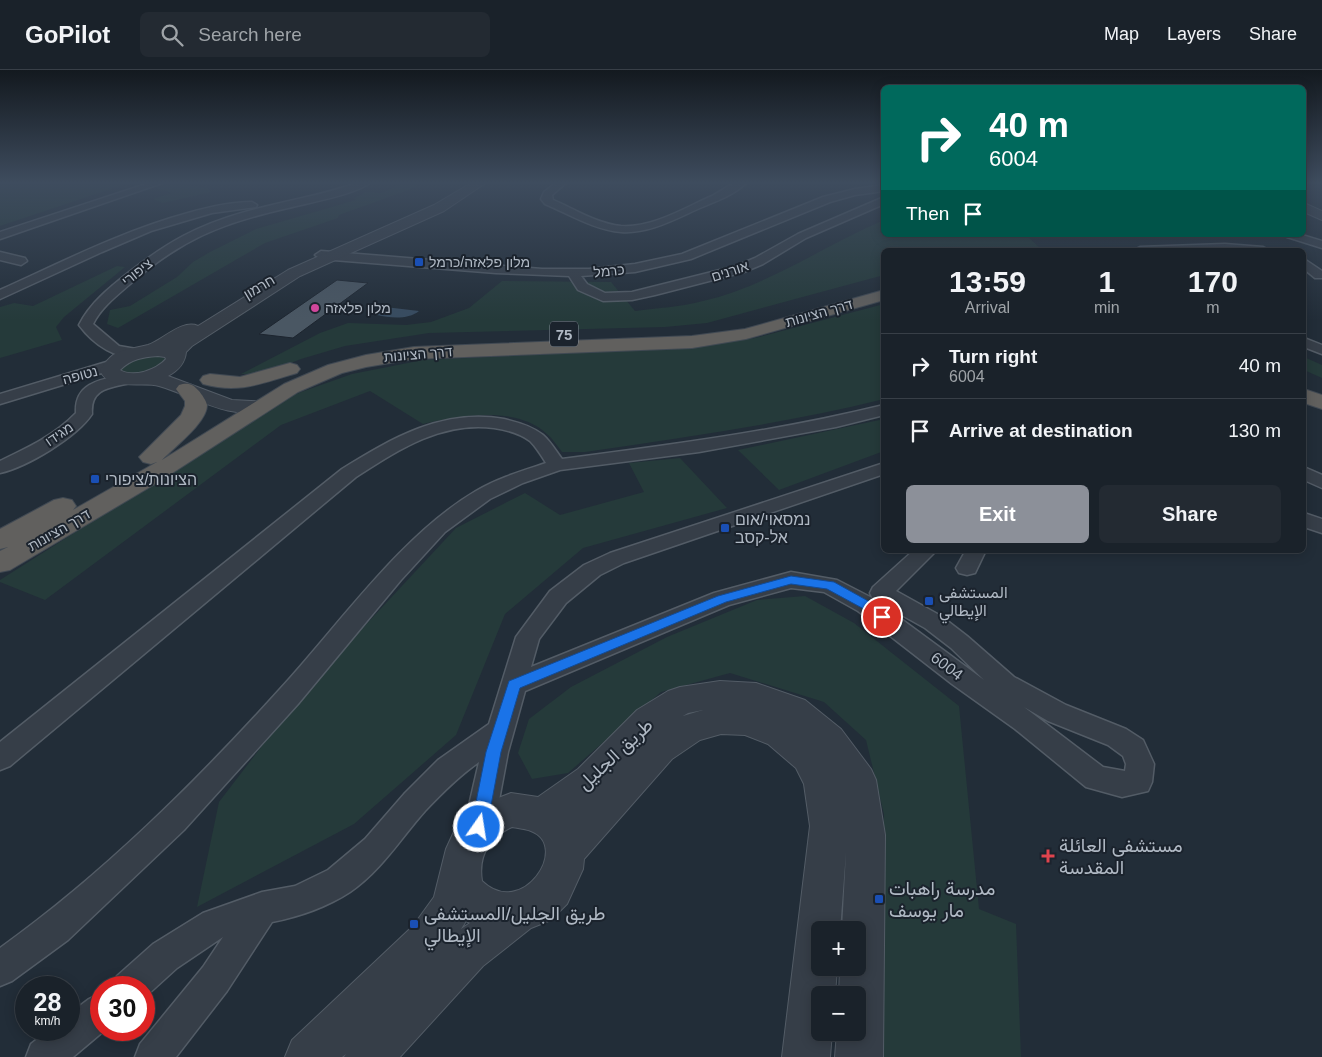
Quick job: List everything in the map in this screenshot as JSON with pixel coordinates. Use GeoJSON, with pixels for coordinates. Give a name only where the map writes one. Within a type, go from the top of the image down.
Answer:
{"type":"FeatureCollection","features":[{"type":"Feature","properties":{"kind":"highway","name":"דרך הציונות"},"geometry":{"type":"LineString","coordinates":[[0,563],[152,476],[290,370],[334,354],[416,340],[669,331],[710,327],[732,323],[881,282]]}},
{"type":"Feature","properties":{"kind":"highway","name":"דרך הציונות"},"geometry":{"type":"LineString","coordinates":[[0,540],[248,402],[291,388],[322,373],[390,356],[446,351],[692,342],[746,334],[881,296]]}},
{"type":"Feature","properties":{"kind":"highway"},"geometry":{"type":"LineString","coordinates":[[210,380],[241,383],[290,370]]}},
{"type":"Feature","properties":{"kind":"highway"},"geometry":{"type":"LineString","coordinates":[[1306,380],[1322,387]]}},
{"type":"Feature","properties":{"kind":"highway"},"geometry":{"type":"LineString","coordinates":[[151,457],[189,421],[194,413],[196,404],[186,389]]}},
{"type":"Feature","properties":{"kind":"highway"},"geometry":{"type":"LineString","coordinates":[[1306,396],[1322,403]]}},
{"type":"Feature","properties":{"kind":"street"},"geometry":{"type":"LineString","coordinates":[[0,236],[24,228]]}},
{"type":"Feature","properties":{"kind":"street"},"geometry":{"type":"LineString","coordinates":[[0,296],[110,243],[151,228]]}},
{"type":"Feature","properties":{"kind":"street","name":"ציפורי"},"geometry":{"type":"LineString","coordinates":[[122,372],[115,355],[86,325],[90,315],[106,297],[167,248],[210,228]]}},
{"type":"Feature","properties":{"kind":"street","name":"חרמון"},"geometry":{"type":"LineString","coordinates":[[122,372],[143,352],[174,340],[272,278],[395,228]]}},
{"type":"Feature","properties":{"kind":"street","name":"כרמל"},"geometry":{"type":"LineString","coordinates":[[327,256],[574,274],[627,270],[687,256],[720,245],[760,228]]}},
{"type":"Feature","properties":{"kind":"street","name":"אורנים"},"geometry":{"type":"LineString","coordinates":[[574,274],[582,287],[603,297],[632,296],[740,269],[759,261],[802,236],[820,228]]}},
{"type":"Feature","properties":{"kind":"street"},"geometry":{"type":"LineString","coordinates":[[376,260],[366,252],[366,245],[377,236]]}},
{"type":"Feature","properties":{"kind":"street"},"geometry":{"type":"LineString","coordinates":[[1297,237],[1322,245]]}},
{"type":"Feature","properties":{"kind":"street"},"geometry":{"type":"LineString","coordinates":[[1197,248],[1239,248]]}},
{"type":"Feature","properties":{"kind":"street"},"geometry":{"type":"LineString","coordinates":[[0,256],[21,261]]}},
{"type":"Feature","properties":{"kind":"street","name":"חרמון"},"geometry":{"type":"LineString","coordinates":[[175,359],[176,351],[185,342],[282,280],[327,256]]}},
{"type":"Feature","properties":{"kind":"street"},"geometry":{"type":"LineString","coordinates":[[1306,264],[1320,275]]}},
{"type":"Feature","properties":{"kind":"street"},"geometry":{"type":"LineString","coordinates":[[1306,274],[1320,275]]}},
{"type":"Feature","properties":{"kind":"street","name":"ציפורי"},"geometry":{"type":"LineString","coordinates":[[104,342],[115,350],[143,352]]}},
{"type":"Feature","properties":{"kind":"street"},"geometry":{"type":"LineString","coordinates":[[1306,343],[1322,350]]}},
{"type":"Feature","properties":{"kind":"street"},"geometry":{"type":"LineString","coordinates":[[143,352],[166,350],[182,370],[210,380],[248,402]]}},
{"type":"Feature","properties":{"kind":"street"},"geometry":{"type":"LineString","coordinates":[[122,372],[160,372],[175,359]]}},
{"type":"Feature","properties":{"kind":"street"},"geometry":{"type":"LineString","coordinates":[[122,372],[161,380],[186,389],[248,402]]}},
{"type":"Feature","properties":{"kind":"street","name":"נטופה"},"geometry":{"type":"LineString","coordinates":[[0,399],[47,384],[122,372]]}},
{"type":"Feature","properties":{"kind":"street","name":"מגידו"},"geometry":{"type":"LineString","coordinates":[[0,468],[47,443],[76,424],[84,414],[84,401],[88,393],[122,372]]}},
{"type":"Feature","properties":{"kind":"street"},"geometry":{"type":"LineString","coordinates":[[47,384],[84,401]]}},
{"type":"Feature","properties":{"kind":"street"},"geometry":{"type":"LineString","coordinates":[[0,969],[56,928],[174,820],[289,697],[393,575],[438,527],[483,495],[516,479],[557,465],[699,447],[836,422],[881,411]]}},
{"type":"Feature","properties":{"kind":"street"},"geometry":{"type":"LineString","coordinates":[[0,758],[349,473],[407,438],[429,428],[463,422],[492,422],[517,427],[536,438],[557,465]]}},
{"type":"Feature","properties":{"kind":"street"},"geometry":{"type":"LineString","coordinates":[[479,827],[494,752],[528,637],[558,597],[592,570],[617,558],[881,469]]}},
{"type":"Feature","properties":{"kind":"street"},"geometry":{"type":"LineString","coordinates":[[1306,474],[1322,482]]}},
{"type":"Feature","properties":{"kind":"street"},"geometry":{"type":"LineString","coordinates":[[1306,520],[1322,527]]}},
{"type":"Feature","properties":{"kind":"street"},"geometry":{"type":"LineString","coordinates":[[874,599],[925,553]]}},
{"type":"Feature","properties":{"kind":"street","name":"6004"},"geometry":{"type":"LineString","coordinates":[[514,685],[722,599],[791,580],[829,585],[874,599],[932,622],[959,642],[1005,684],[1056,713],[1117,737],[1133,748],[1140,764],[1138,782],[1122,784],[1096,778],[1024,721],[961,677],[874,599]]}},
{"type":"Feature","properties":{"kind":"street","name":"طريق الجليل"},"geometry":{"type":"LineString","coordinates":[[544,815],[591,781],[649,720],[680,701],[720,694],[756,696],[793,710],[829,739],[858,780],[866,835],[859,1057]]}},
{"type":"Feature","properties":{"kind":"street","name":"طريق الجليل"},"geometry":{"type":"LineString","coordinates":[[567,849],[660,748],[690,728],[721,720],[747,721],[780,734],[809,757],[822,784],[829,826],[806,1057]]}},
{"type":"Feature","properties":{"kind":"street"},"geometry":{"type":"LineString","coordinates":[[142,976],[165,956],[214,924],[262,908],[297,901],[340,881],[376,849],[414,802],[448,769],[500,731]]}},
{"type":"Feature","properties":{"kind":"street"},"geometry":{"type":"LineString","coordinates":[[309,1057],[428,941],[451,908],[460,876],[461,858],[467,841],[479,827],[494,816],[511,810],[528,810],[544,815],[555,823],[563,835],[567,849],[566,865],[559,881],[548,896],[533,907],[516,912],[501,913],[486,910],[474,903],[466,892],[460,876]]}},
{"type":"Feature","properties":{"kind":"street"},"geometry":{"type":"LineString","coordinates":[[153,1057],[215,978],[262,908]]}},
{"type":"Feature","properties":{"kind":"street"},"geometry":{"type":"LineString","coordinates":[[368,1057],[468,951],[516,912]]}},
{"type":"Feature","properties":{"kind":"street"},"geometry":{"type":"LineString","coordinates":[[44,1057],[90,1020]]}},
{"type":"Feature","properties":{"kind":"green space"},"geometry":{"type":"Polygon","coordinates":[[[309,228],[265,243],[118,328],[107,324],[110,310],[130,306],[177,277],[193,262],[256,229],[309,228]]]}},
{"type":"Feature","properties":{"kind":"green space"},"geometry":{"type":"Polygon","coordinates":[[[865,228],[881,228],[881,237],[1028,237],[1040,248],[881,248],[881,276],[707,323],[665,327],[429,333],[345,346],[301,359],[263,374],[241,374],[320,333],[348,323],[406,325],[431,322],[469,308],[502,281],[611,282],[635,311],[695,303],[727,294],[773,276],[865,228]]]}},
{"type":"Feature","properties":{"kind":"green space"},"geometry":{"type":"Polygon","coordinates":[[[117,266],[125,267],[64,317],[56,327],[62,340],[0,358],[0,307],[14,303],[33,306],[117,266]]]}},
{"type":"Feature","properties":{"kind":"green space"},"geometry":{"type":"Polygon","coordinates":[[[881,305],[881,400],[844,409],[733,429],[585,452],[562,452],[547,434],[534,425],[520,419],[487,415],[454,418],[423,424],[370,391],[281,425],[45,600],[0,582],[0,580],[290,396],[352,374],[423,360],[678,348],[755,338],[881,305]]]}},
{"type":"Feature","properties":{"kind":"green space"},"geometry":{"type":"Polygon","coordinates":[[[153,355],[165,358],[164,363],[138,373],[122,370],[126,362],[153,355]]]}},
{"type":"Feature","properties":{"kind":"green space"},"geometry":{"type":"Polygon","coordinates":[[[1306,358],[1322,365],[1322,378],[1306,371],[1306,358]]]}},
{"type":"Feature","properties":{"kind":"green space"},"geometry":{"type":"Polygon","coordinates":[[[881,420],[881,452],[779,490],[738,450],[881,420]]]}},
{"type":"Feature","properties":{"kind":"green space"},"geometry":{"type":"Polygon","coordinates":[[[680,458],[727,508],[583,548],[505,614],[456,735],[354,824],[197,907],[219,802],[304,691],[456,528],[525,493],[560,515],[644,492],[629,463],[680,458]]]}},
{"type":"Feature","properties":{"kind":"green space"},"geometry":{"type":"Polygon","coordinates":[[[805,596],[854,623],[959,706],[979,909],[1016,924],[1021,1057],[882,1057],[884,814],[866,740],[824,702],[730,673],[661,692],[568,773],[532,779],[518,753],[529,719],[571,687],[667,637],[757,600],[805,596]]]}},
{"type":"Feature","properties":{"kind":"water"},"geometry":{"type":"Polygon","coordinates":[[[385,307],[419,311],[404,317],[377,315],[385,307]]]}},
{"type":"Feature","properties":{"kind":"building","name":"מלון פלאזה"},"geometry":{"type":"Polygon","coordinates":[[[337,280],[368,283],[293,338],[259,334],[337,280]]]}},
{"type":"Feature","properties":{"kind":"place","name":"מלון פלאזה/כרמל"},"geometry":{"type":"Point","coordinates":[419,262]}},
{"type":"Feature","properties":{"kind":"place","name":"מלון פלאזה"},"geometry":{"type":"Point","coordinates":[315,308]}},
{"type":"Feature","properties":{"kind":"place","name":"הציונות/ציפורי"},"geometry":{"type":"Point","coordinates":[95,479]}},
{"type":"Feature","properties":{"kind":"place","name":"נמסאוי/אום אל-קסב"},"geometry":{"type":"Point","coordinates":[725,528]}},
{"type":"Feature","properties":{"kind":"place","name":"المستشفى الإيطالي"},"geometry":{"type":"Point","coordinates":[929,601]}},
{"type":"Feature","properties":{"kind":"place","name":"مستشفى العائلة المقدسة"},"geometry":{"type":"Point","coordinates":[1048,856]}},
{"type":"Feature","properties":{"kind":"place","name":"مدرسة راهبات مار يوسف"},"geometry":{"type":"Point","coordinates":[879,899]}},
{"type":"Feature","properties":{"kind":"place","name":"طريق الجليل/المستشفى الإيطالي"},"geometry":{"type":"Point","coordinates":[414,924]}},
{"type":"Feature","properties":{"kind":"route"},"geometry":{"type":"LineString","coordinates":[[479,827],[494,752],[514,685],[722,599],[791,580],[829,585],[866,605],[882,617]]}}]}
